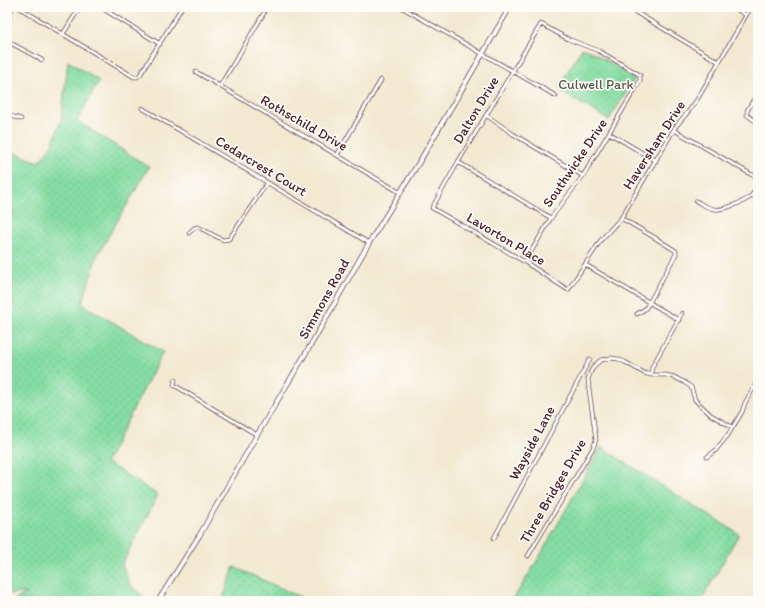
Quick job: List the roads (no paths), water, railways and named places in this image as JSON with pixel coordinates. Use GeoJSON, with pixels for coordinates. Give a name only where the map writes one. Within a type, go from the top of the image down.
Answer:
{"type":"FeatureCollection","features":[{"type":"Feature","properties":{"kind":"street"},"geometry":{"type":"LineString","coordinates":[[7,25],[11,10],[14,7]]}},
{"type":"Feature","properties":{"kind":"street"},"geometry":{"type":"LineString","coordinates":[[18,7],[137,78],[160,44],[180,7]]}},
{"type":"Feature","properties":{"kind":"street"},"geometry":{"type":"LineString","coordinates":[[64,34],[80,7]]}},
{"type":"Feature","properties":{"kind":"street"},"geometry":{"type":"LineString","coordinates":[[100,7],[160,44]]}},
{"type":"Feature","properties":{"kind":"street"},"geometry":{"type":"LineString","coordinates":[[402,7],[556,96]]}},
{"type":"Feature","properties":{"kind":"street","name":"Simmons Road"},"geometry":{"type":"LineString","coordinates":[[158,601],[196,542],[369,243],[421,159],[510,7]]}},
{"type":"Feature","properties":{"kind":"street"},"geometry":{"type":"LineString","coordinates":[[627,7],[719,62]]}},
{"type":"Feature","properties":{"kind":"street"},"geometry":{"type":"LineString","coordinates":[[734,7],[746,15]]}},
{"type":"Feature","properties":{"kind":"street","name":"Haversham Drive"},"geometry":{"type":"LineString","coordinates":[[568,290],[586,265],[601,240],[621,218],[674,130],[698,98],[751,7]]}},
{"type":"Feature","properties":{"kind":"street"},"geometry":{"type":"LineString","coordinates":[[220,86],[264,13]]}},
{"type":"Feature","properties":{"kind":"street","name":"Dalton Drive"},"geometry":{"type":"LineString","coordinates":[[432,208],[541,24],[568,39],[599,50],[640,75]]}},
{"type":"Feature","properties":{"kind":"street"},"geometry":{"type":"LineString","coordinates":[[7,41],[42,60]]}},
{"type":"Feature","properties":{"kind":"street","name":"Rothschild Drive"},"geometry":{"type":"LineString","coordinates":[[196,72],[400,192]]}},
{"type":"Feature","properties":{"kind":"street","name":"Southwicke Drive"},"geometry":{"type":"LineString","coordinates":[[525,262],[551,218],[583,176],[639,84],[640,75]]}},
{"type":"Feature","properties":{"kind":"street"},"geometry":{"type":"LineString","coordinates":[[337,154],[381,80]]}},
{"type":"Feature","properties":{"kind":"street"},"geometry":{"type":"LineString","coordinates":[[758,92],[747,111],[747,115],[758,123]]}},
{"type":"Feature","properties":{"kind":"street","name":"Cedarcrest Court"},"geometry":{"type":"LineString","coordinates":[[142,108],[369,243]]}},
{"type":"Feature","properties":{"kind":"street"},"geometry":{"type":"LineString","coordinates":[[7,114],[14,118],[21,119]]}},
{"type":"Feature","properties":{"kind":"street"},"geometry":{"type":"LineString","coordinates":[[486,115],[513,134],[583,176]]}},
{"type":"Feature","properties":{"kind":"street"},"geometry":{"type":"LineString","coordinates":[[674,130],[752,175],[758,175]]}},
{"type":"Feature","properties":{"kind":"street"},"geometry":{"type":"LineString","coordinates":[[609,133],[656,161]]}},
{"type":"Feature","properties":{"kind":"street"},"geometry":{"type":"LineString","coordinates":[[458,162],[551,218]]}},
{"type":"Feature","properties":{"kind":"street"},"geometry":{"type":"LineString","coordinates":[[189,233],[198,226],[223,240],[229,239],[267,183]]}},
{"type":"Feature","properties":{"kind":"street"},"geometry":{"type":"LineString","coordinates":[[696,201],[713,209],[719,210],[726,208],[750,197],[758,183]]}},
{"type":"Feature","properties":{"kind":"street","name":"Lavorton Place"},"geometry":{"type":"LineString","coordinates":[[432,208],[525,262],[568,290]]}},
{"type":"Feature","properties":{"kind":"street"},"geometry":{"type":"LineString","coordinates":[[621,218],[676,251],[676,254],[650,302],[644,309],[636,314]]}},
{"type":"Feature","properties":{"kind":"street"},"geometry":{"type":"LineString","coordinates":[[586,265],[679,320]]}},
{"type":"Feature","properties":{"kind":"street"},"geometry":{"type":"LineString","coordinates":[[651,375],[652,367],[682,313]]}},
{"type":"Feature","properties":{"kind":"street","name":"Three Bridges Drive"},"geometry":{"type":"LineString","coordinates":[[528,556],[593,448],[596,440],[588,379],[595,365],[601,360],[611,358],[618,359],[644,373],[651,375],[666,375],[684,382],[691,387],[695,400],[711,415],[732,427]]}},
{"type":"Feature","properties":{"kind":"street","name":"Wayside Lane"},"geometry":{"type":"LineString","coordinates":[[494,538],[590,359]]}},
{"type":"Feature","properties":{"kind":"street"},"geometry":{"type":"LineString","coordinates":[[174,380],[174,385],[257,435]]}},
{"type":"Feature","properties":{"kind":"street"},"geometry":{"type":"LineString","coordinates":[[707,457],[715,451],[742,412],[745,403],[758,380]]}},
{"type":"Feature","properties":{"kind":"park label","name":"Culwell Park"},"geometry":{"type":"Point","coordinates":[596,84]}}]}
